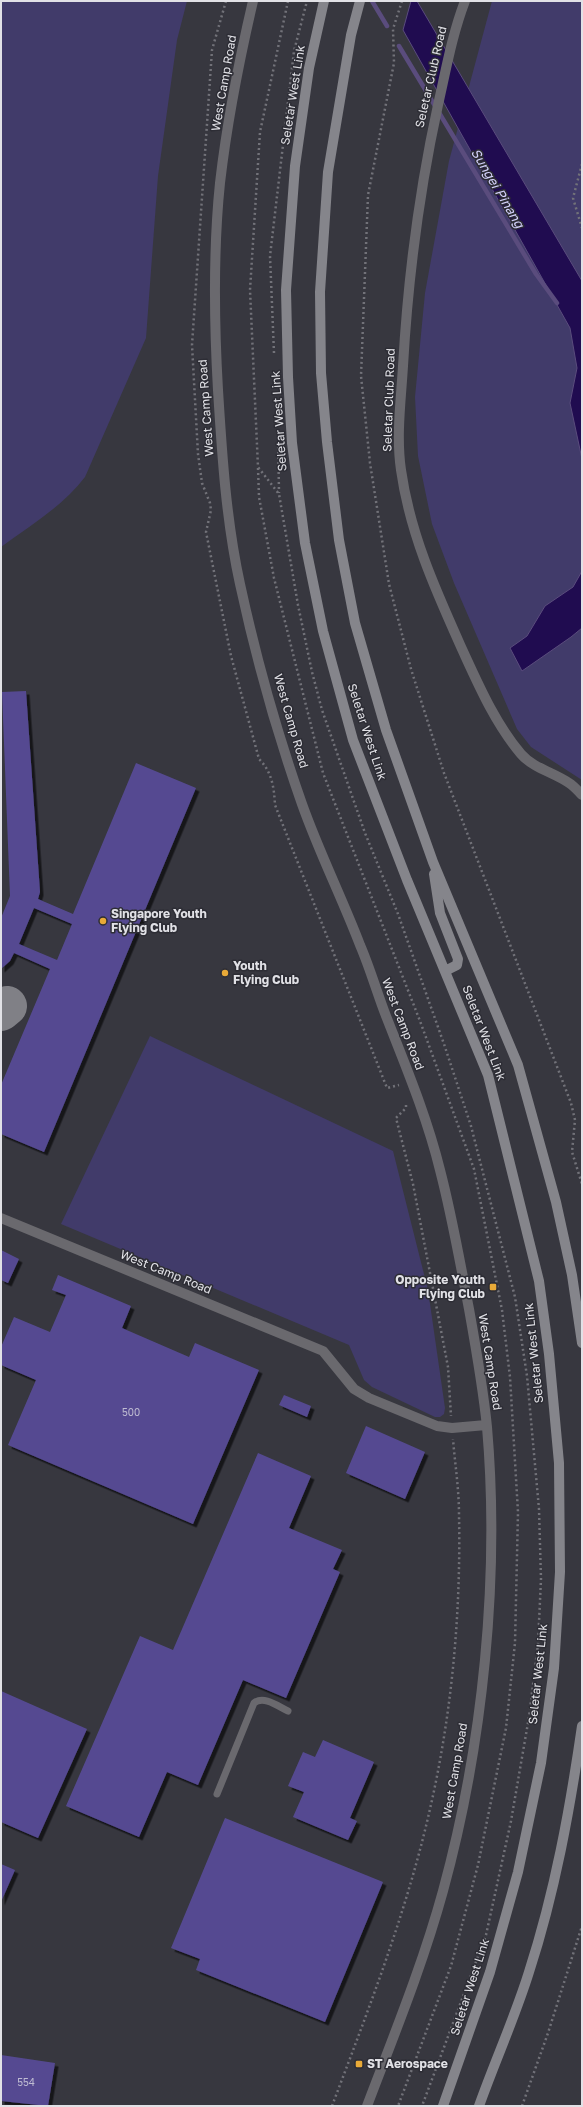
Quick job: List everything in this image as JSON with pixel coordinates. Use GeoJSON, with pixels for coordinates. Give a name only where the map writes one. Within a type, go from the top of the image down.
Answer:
{"type":"FeatureCollection","features":[{"type":"Feature","properties":{"kind":"main road","name":"Seletar West Link"},"geometry":{"type":"LineString","coordinates":[[324,1],[309,68],[294,182],[286,290],[288,377],[292,443],[305,543],[323,631],[353,740],[407,880],[488,1075],[523,1210],[539,1281],[549,1354],[559,1463],[560,1572],[554,1668],[542,1763],[518,1872],[490,1972],[443,2106]]}},
{"type":"Feature","properties":{"kind":"main road","name":"Seletar West Link"},"geometry":{"type":"LineString","coordinates":[[360,1],[351,35],[328,172],[320,292],[321,374],[326,442],[339,540],[355,623],[386,730],[433,862],[518,1065],[556,1202],[572,1275],[582,1343]]}},
{"type":"Feature","properties":{"kind":"main road"},"geometry":{"type":"LineString","coordinates":[[433,862],[440,913],[458,959],[457,965],[445,971]]}},
{"type":"Feature","properties":{"kind":"main road"},"geometry":{"type":"LineString","coordinates":[[481,2104],[529,1973],[556,1877],[572,1793],[582,1726]]}},
{"type":"Feature","properties":{"kind":"street","name":"West Camp Road"},"geometry":{"type":"LineString","coordinates":[[252,1],[237,73],[220,182],[215,258],[215,344],[222,463],[239,581],[270,702],[302,804],[361,946],[420,1103],[436,1152],[476,1342],[486,1425],[490,1492],[490,1576],[476,1733],[462,1812],[443,1891],[412,1991],[366,2106]]}},
{"type":"Feature","properties":{"kind":"street","name":"Seletar Club Road"},"geometry":{"type":"LineString","coordinates":[[465,1],[454,28],[428,153],[409,279],[399,443],[401,470],[412,519],[427,572],[474,673],[505,734],[523,757],[569,783],[582,794]]}},
{"type":"Feature","properties":{"kind":"street","name":"West Camp Road"},"geometry":{"type":"LineString","coordinates":[[1,1218],[323,1352],[354,1389],[369,1398],[437,1426],[452,1428],[486,1425]]}},
{"type":"Feature","properties":{"kind":"lane"},"geometry":{"type":"LineString","coordinates":[[217,1794],[254,1703],[262,1700],[267,1701],[288,1711]]}},
{"type":"Feature","properties":{"kind":"path"},"geometry":{"type":"LineString","coordinates":[[226,1],[212,50],[192,345],[198,454],[202,483],[210,503],[211,510],[206,532],[231,656],[259,759],[265,765],[271,777],[275,804],[387,1088],[399,1084],[401,1091]]}},
{"type":"Feature","properties":{"kind":"path"},"geometry":{"type":"LineString","coordinates":[[393,29],[402,1]]}},
{"type":"Feature","properties":{"kind":"path"},"geometry":{"type":"LineString","coordinates":[[582,164],[573,198],[582,228]]}},
{"type":"Feature","properties":{"kind":"path"},"geometry":{"type":"LineString","coordinates":[[258,466],[259,497],[274,578],[323,773],[420,1021],[474,1169],[502,1310],[510,1377],[518,1512],[515,1643],[506,1728],[478,1865],[451,1966],[398,2106]]}},
{"type":"Feature","properties":{"kind":"path"},"geometry":{"type":"LineString","coordinates":[[332,2106],[391,1945],[413,1877],[431,1807],[446,1723],[456,1636],[459,1513],[448,1367],[413,1184],[396,1118],[406,1108],[404,1098]]}},
{"type":"Feature","properties":{"kind":"path"},"geometry":{"type":"LineString","coordinates":[[522,2106],[548,2033],[582,1926]]}},
{"type":"Feature","properties":{"kind":"shaded area"},"geometry":{"type":"Polygon","coordinates":[[[1,1],[187,1],[177,40],[158,176],[146,338],[85,477],[57,506],[1,547],[1,1]]]}},
{"type":"Feature","properties":{"kind":"shaded area"},"geometry":{"type":"Polygon","coordinates":[[[492,1],[582,1],[582,780],[531,747],[517,729],[454,583],[432,524],[418,456],[415,397],[425,293],[449,161],[492,1]]]}},
{"type":"Feature","properties":{"kind":"shaded area"},"geometry":{"type":"Polygon","coordinates":[[[150,1036],[393,1151],[428,1290],[445,1408],[444,1414],[440,1417],[435,1417],[372,1387],[364,1380],[349,1345],[61,1224],[150,1036]]]}},
{"type":"Feature","properties":{"kind":"water"},"geometry":{"type":"Polygon","coordinates":[[[411,1],[417,1],[582,281],[582,459],[570,403],[577,368],[570,328],[403,30],[411,1]]]}},
{"type":"Feature","properties":{"kind":"water"},"geometry":{"type":"Polygon","coordinates":[[[582,571],[582,628],[522,671],[510,648],[527,636],[545,606],[573,587],[582,571]]]}},
{"type":"Feature","properties":{"kind":"building","name":"Singapore Youth Flying Club"},"geometry":{"type":"Polygon","coordinates":[[[26,691],[40,892],[38,899],[73,914],[136,763],[196,788],[44,1152],[1,1134],[1,1085],[50,969],[14,953],[10,961],[1,969],[1,918],[10,896],[2,692],[26,691]],[[34,908],[19,944],[57,960],[72,924],[34,908]]]}},
{"type":"Feature","properties":{"kind":"building"},"geometry":{"type":"Polygon","coordinates":[[[1,1250],[19,1259],[8,1283],[1,1280],[1,1250]]]}},
{"type":"Feature","properties":{"kind":"building"},"geometry":{"type":"Polygon","coordinates":[[[58,1275],[131,1306],[122,1328],[189,1357],[195,1343],[259,1370],[193,1524],[8,1445],[36,1380],[1,1365],[1,1347],[14,1317],[50,1332],[66,1295],[52,1290],[58,1275]]]}},
{"type":"Feature","properties":{"kind":"building"},"geometry":{"type":"Polygon","coordinates":[[[284,1395],[311,1406],[307,1417],[279,1405],[284,1395]]]}},
{"type":"Feature","properties":{"kind":"building"},"geometry":{"type":"Polygon","coordinates":[[[366,1426],[425,1452],[405,1499],[346,1473],[366,1426]]]}},
{"type":"Feature","properties":{"kind":"building"},"geometry":{"type":"Polygon","coordinates":[[[258,1453],[311,1476],[289,1528],[342,1550],[333,1569],[340,1572],[286,1698],[243,1680],[198,1785],[167,1772],[139,1837],[66,1806],[140,1636],[173,1650],[258,1453]]]}},
{"type":"Feature","properties":{"kind":"building"},"geometry":{"type":"Polygon","coordinates":[[[1,1691],[87,1729],[38,1838],[1,1822],[1,1691]]]}},
{"type":"Feature","properties":{"kind":"building"},"geometry":{"type":"Polygon","coordinates":[[[323,1740],[374,1762],[350,1818],[357,1821],[348,1840],[293,1817],[304,1792],[288,1786],[303,1752],[315,1757],[323,1740]]]}},
{"type":"Feature","properties":{"kind":"building"},"geometry":{"type":"Polygon","coordinates":[[[225,1818],[383,1882],[325,2022],[196,1970],[200,1959],[171,1948],[225,1818]]]}},
{"type":"Feature","properties":{"kind":"building"},"geometry":{"type":"Polygon","coordinates":[[[1,1864],[15,1870],[1,1902],[1,1864]]]}},
{"type":"Feature","properties":{"kind":"building"},"geometry":{"type":"Polygon","coordinates":[[[1,2055],[55,2063],[48,2106],[1,2101],[1,2055]]]}},
{"type":"Feature","properties":{"kind":"waterway"},"geometry":{"type":"LineString","coordinates":[[372,1],[387,26]]}},
{"type":"Feature","properties":{"kind":"waterway","name":"Sungei Pinang"},"geometry":{"type":"LineString","coordinates":[[399,46],[536,274],[557,303]]}},
{"type":"Feature","properties":{"kind":"taxiway"},"geometry":{"type":"LineString","coordinates":[[1,1011],[7,1006]]}},
{"type":"Feature","properties":{"kind":"place","name":"Singapore Youth Flying Club"},"geometry":{"type":"Point","coordinates":[103,921]}},
{"type":"Feature","properties":{"kind":"place","name":"Youth Flying Club"},"geometry":{"type":"Point","coordinates":[225,973]}},
{"type":"Feature","properties":{"kind":"place","name":"Opposite Youth Flying Club"},"geometry":{"type":"Point","coordinates":[493,1287]}},
{"type":"Feature","properties":{"kind":"place","name":"ST Aerospace"},"geometry":{"type":"Point","coordinates":[359,2064]}}]}
